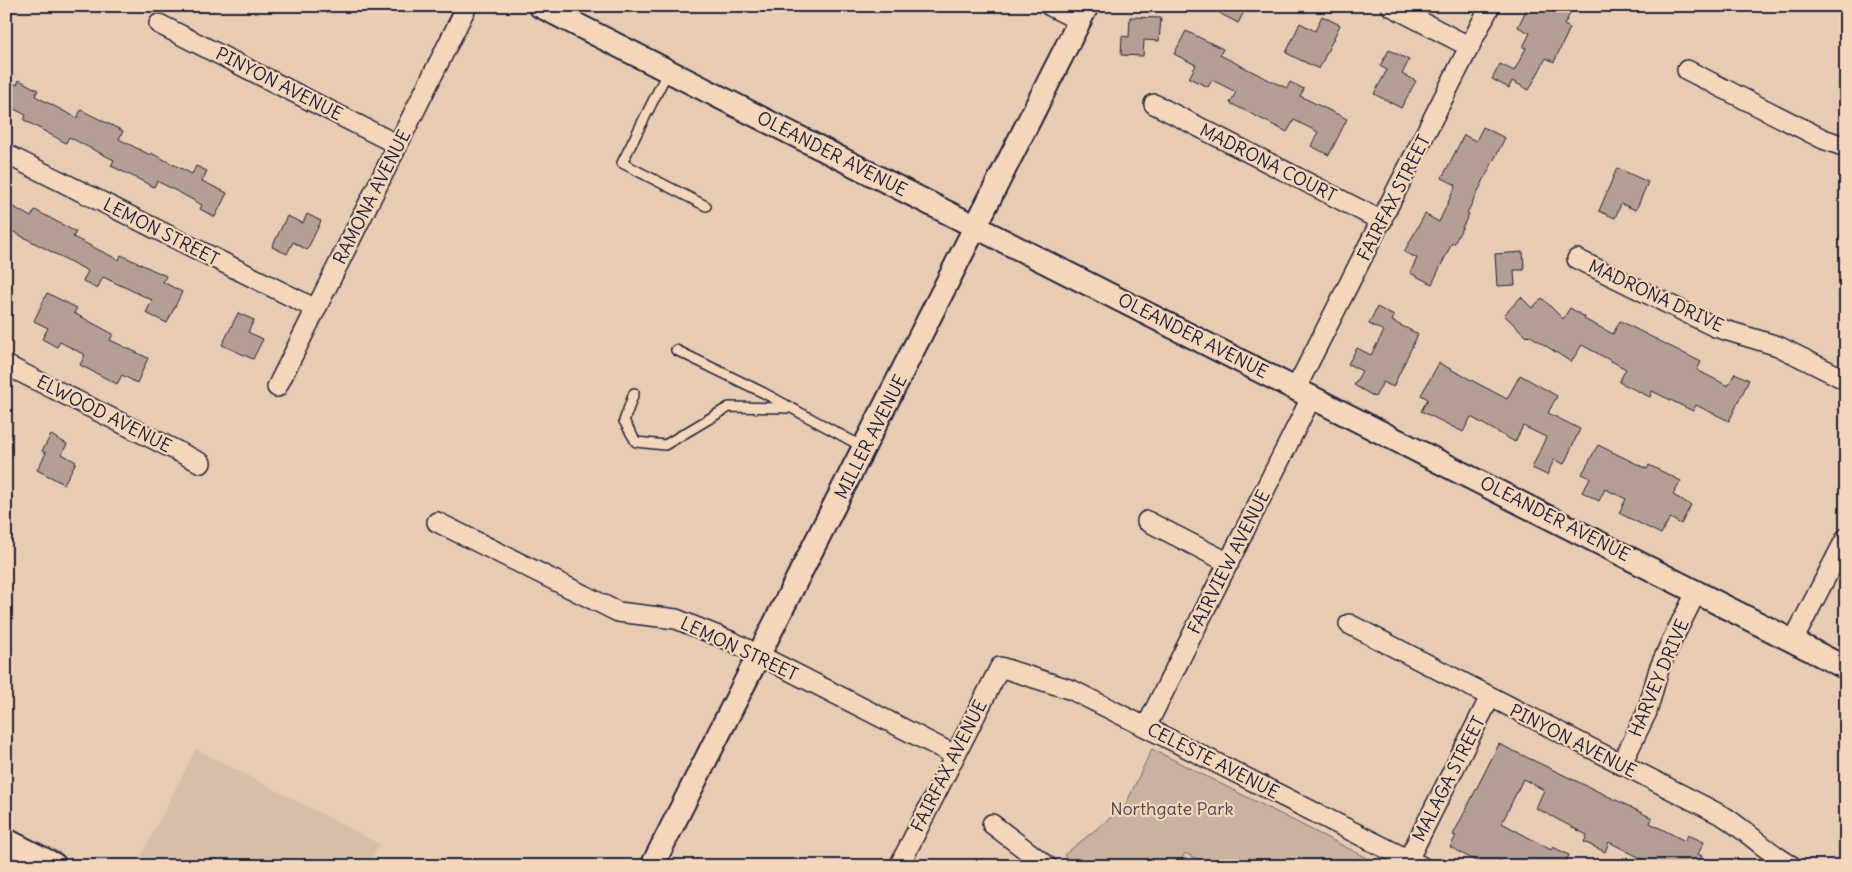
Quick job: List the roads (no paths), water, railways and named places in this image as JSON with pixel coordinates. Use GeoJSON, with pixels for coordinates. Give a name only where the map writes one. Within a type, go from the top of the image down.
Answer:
{"type":"FeatureCollection","features":[{"type":"Feature","properties":{"kind":"main road"},"geometry":{"type":"LineString","coordinates":[[6,842],[53,866]]}},
{"type":"Feature","properties":{"kind":"street","name":"RAMONA AVENUE"},"geometry":{"type":"LineString","coordinates":[[277,386],[467,6]]}},
{"type":"Feature","properties":{"kind":"street","name":"OLEANDER AVENUE"},"geometry":{"type":"LineString","coordinates":[[540,6],[1846,668]]}},
{"type":"Feature","properties":{"kind":"street"},"geometry":{"type":"LineString","coordinates":[[1050,6],[1083,14]]}},
{"type":"Feature","properties":{"kind":"street"},"geometry":{"type":"LineString","coordinates":[[1391,6],[1470,47]]}},
{"type":"Feature","properties":{"kind":"street","name":"FAIRFAX STREET"},"geometry":{"type":"LineString","coordinates":[[1304,392],[1382,221],[1490,6]]}},
{"type":"Feature","properties":{"kind":"street","name":"MILLER AVENUE"},"geometry":{"type":"LineString","coordinates":[[652,866],[760,656],[1083,14]]}},
{"type":"Feature","properties":{"kind":"street","name":"PINYON AVENUE"},"geometry":{"type":"LineString","coordinates":[[159,24],[398,145]]}},
{"type":"Feature","properties":{"kind":"street"},"geometry":{"type":"LineString","coordinates":[[1687,70],[1823,139],[1846,147]]}},
{"type":"Feature","properties":{"kind":"street","name":"MADRONA COURT"},"geometry":{"type":"LineString","coordinates":[[1154,104],[1382,221]]}},
{"type":"Feature","properties":{"kind":"street","name":"LEMON STREET"},"geometry":{"type":"LineString","coordinates":[[6,154],[316,310]]}},
{"type":"Feature","properties":{"kind":"street","name":"MADRONA DRIVE"},"geometry":{"type":"LineString","coordinates":[[1577,259],[1715,328],[1778,346],[1846,380]]}},
{"type":"Feature","properties":{"kind":"street","name":"ELWOOD AVENUE"},"geometry":{"type":"LineString","coordinates":[[6,365],[201,463]]}},
{"type":"Feature","properties":{"kind":"street","name":"FAIRVIEW AVENUE"},"geometry":{"type":"LineString","coordinates":[[1146,727],[1229,563],[1304,392]]}},
{"type":"Feature","properties":{"kind":"street"},"geometry":{"type":"LineString","coordinates":[[1147,521],[1229,563]]}},
{"type":"Feature","properties":{"kind":"street","name":"LEMON STREET"},"geometry":{"type":"LineString","coordinates":[[437,522],[618,612],[676,619],[733,642],[954,755]]}},
{"type":"Feature","properties":{"kind":"street"},"geometry":{"type":"LineString","coordinates":[[1793,641],[1846,538]]}},
{"type":"Feature","properties":{"kind":"street","name":"HARVEY DRIVE"},"geometry":{"type":"LineString","coordinates":[[1621,765],[1647,712],[1659,669],[1697,591]]}},
{"type":"Feature","properties":{"kind":"street","name":"PINYON AVENUE"},"geometry":{"type":"LineString","coordinates":[[1349,624],[1725,817],[1750,834],[1779,859],[1792,866]]}},
{"type":"Feature","properties":{"kind":"street","name":"CELESTE AVENUE"},"geometry":{"type":"LineString","coordinates":[[1000,667],[1072,690],[1415,863]]}},
{"type":"Feature","properties":{"kind":"street","name":"FAIRFAX AVENUE"},"geometry":{"type":"LineString","coordinates":[[899,866],[1000,667]]}},
{"type":"Feature","properties":{"kind":"street","name":"MALAGA STREET"},"geometry":{"type":"LineString","coordinates":[[1415,863],[1490,698]]}},
{"type":"Feature","properties":{"kind":"street"},"geometry":{"type":"LineString","coordinates":[[992,824],[1047,866]]}},
{"type":"Feature","properties":{"kind":"lane"},"geometry":{"type":"LineString","coordinates":[[668,71],[622,164],[706,206]]}},
{"type":"Feature","properties":{"kind":"lane"},"geometry":{"type":"LineString","coordinates":[[676,350],[865,448]]}},
{"type":"Feature","properties":{"kind":"lane"},"geometry":{"type":"LineString","coordinates":[[634,393],[624,421],[636,442],[650,445],[666,445],[729,407],[791,408]]}},
{"type":"Feature","properties":{"kind":"park label","name":"Northgate Park"},"geometry":{"type":"Point","coordinates":[1172,809]}}]}
